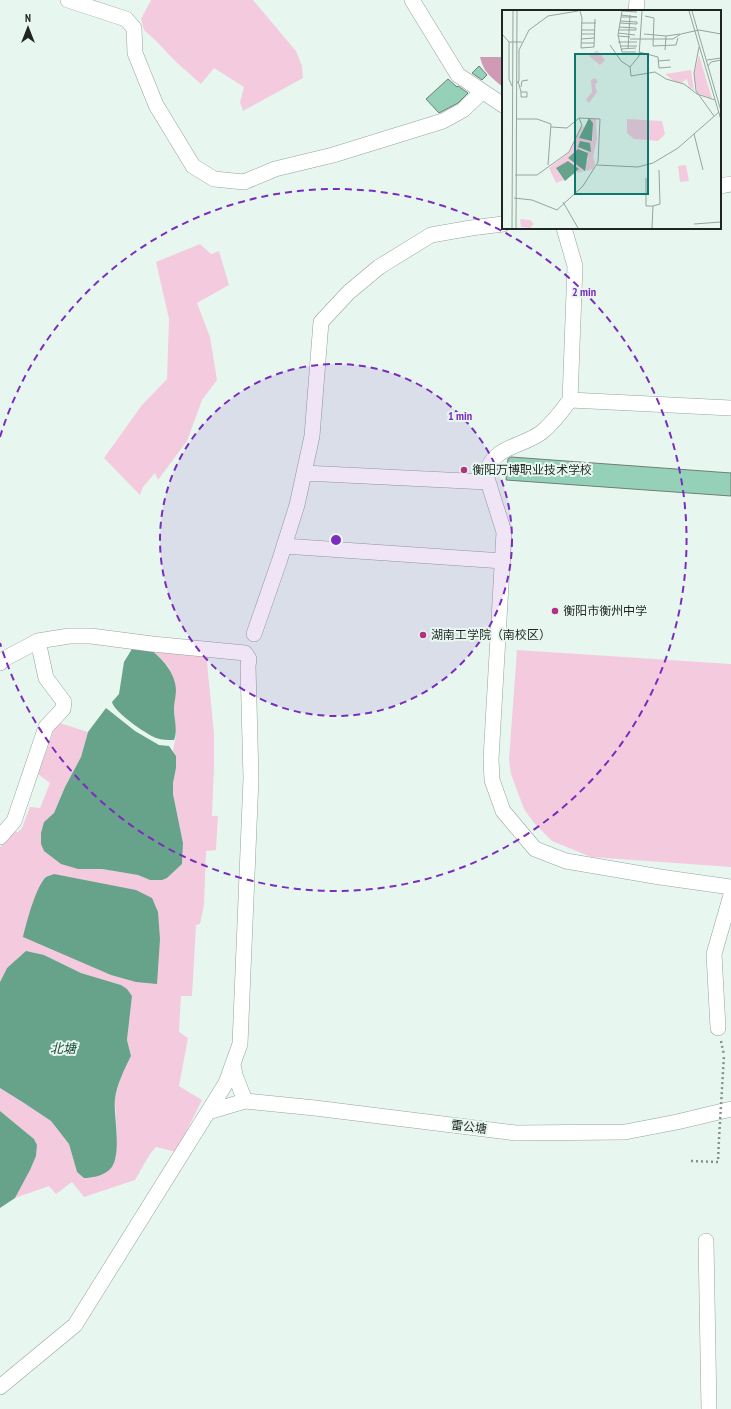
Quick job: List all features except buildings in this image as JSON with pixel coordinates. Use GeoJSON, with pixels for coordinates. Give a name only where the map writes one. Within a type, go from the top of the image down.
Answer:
{"type":"FeatureCollection","features":[{"type":"Feature","properties":{"kind":"street"},"geometry":{"type":"LineString","coordinates":[[68,0],[126,19],[134,28],[135,53],[156,105],[193,166],[214,179],[244,182],[275,170],[333,155],[443,121],[463,110],[482,92]]}},
{"type":"Feature","properties":{"kind":"street"},"geometry":{"type":"LineString","coordinates":[[412,0],[458,75],[502,104]]}},
{"type":"Feature","properties":{"kind":"street"},"geometry":{"type":"LineString","coordinates":[[636,10],[637,0]]}},
{"type":"Feature","properties":{"kind":"street"},"geometry":{"type":"LineString","coordinates":[[721,186],[731,184]]}},
{"type":"Feature","properties":{"kind":"street"},"geometry":{"type":"LineString","coordinates":[[254,634],[297,505],[312,436],[321,322],[349,292],[379,266],[431,235],[502,224]]}},
{"type":"Feature","properties":{"kind":"street"},"geometry":{"type":"LineString","coordinates":[[564,229],[574,266],[570,400],[559,415],[541,433],[506,449],[492,459],[487,468],[486,475],[504,532],[491,759],[492,780],[502,810],[535,849],[566,861],[731,887]]}},
{"type":"Feature","properties":{"kind":"street"},"geometry":{"type":"LineString","coordinates":[[570,400],[731,408]]}},
{"type":"Feature","properties":{"kind":"street"},"geometry":{"type":"LineString","coordinates":[[304,472],[487,482]]}},
{"type":"Feature","properties":{"kind":"street"},"geometry":{"type":"LineString","coordinates":[[284,546],[502,560]]}},
{"type":"Feature","properties":{"kind":"street"},"geometry":{"type":"LineString","coordinates":[[0,663],[4,659],[38,641],[69,636],[91,636],[152,644],[245,653],[249,659],[251,778],[240,1044],[226,1083],[75,1325],[0,1387]]}},
{"type":"Feature","properties":{"kind":"street"},"geometry":{"type":"LineString","coordinates":[[0,837],[14,820],[46,727],[63,709],[64,702],[46,678],[38,641]]}},
{"type":"Feature","properties":{"kind":"street"},"geometry":{"type":"LineString","coordinates":[[718,1028],[714,954],[731,896]]}},
{"type":"Feature","properties":{"kind":"street"},"geometry":{"type":"LineString","coordinates":[[233,1064],[235,1075],[245,1101]]}},
{"type":"Feature","properties":{"kind":"street","name":"雷公塘"},"geometry":{"type":"LineString","coordinates":[[208,1112],[245,1101],[315,1108],[516,1133],[625,1132],[677,1122],[731,1109]]}},
{"type":"Feature","properties":{"kind":"street"},"geometry":{"type":"LineString","coordinates":[[706,1241],[709,1409]]}},
{"type":"Feature","properties":{"kind":"path"},"geometry":{"type":"LineString","coordinates":[[691,1161],[718,1162],[724,1055]]}},
{"type":"Feature","properties":{"kind":"shaded area"},"geometry":{"type":"Polygon","coordinates":[[[151,0],[253,0],[296,51],[302,66],[303,78],[243,111],[240,102],[244,87],[214,68],[201,84],[176,62],[144,30],[141,19],[151,0]]]}},
{"type":"Feature","properties":{"kind":"shaded area"},"geometry":{"type":"Polygon","coordinates":[[[480,57],[502,57],[502,86],[486,71],[480,57]]]}},
{"type":"Feature","properties":{"kind":"shaded area"},"geometry":{"type":"Polygon","coordinates":[[[200,244],[211,254],[219,251],[229,285],[197,303],[210,337],[217,380],[202,400],[187,441],[158,480],[155,473],[143,487],[140,495],[104,458],[142,405],[167,379],[169,319],[156,262],[200,244]]]}},
{"type":"Feature","properties":{"kind":"shaded area"},"geometry":{"type":"Polygon","coordinates":[[[142,645],[209,653],[207,662],[214,734],[212,816],[218,816],[216,850],[206,851],[204,905],[200,924],[196,925],[192,996],[181,996],[179,1032],[188,1038],[179,1086],[202,1100],[176,1152],[156,1147],[150,1154],[135,1180],[84,1197],[72,1182],[56,1194],[49,1186],[15,1198],[36,1156],[37,1145],[34,1139],[0,1111],[0,1088],[51,1121],[69,1144],[77,1172],[108,1171],[116,1157],[117,1140],[115,1099],[121,1076],[131,1056],[127,1040],[132,996],[121,985],[81,973],[44,955],[7,968],[0,982],[0,847],[14,831],[18,832],[22,828],[30,807],[40,808],[50,783],[38,774],[57,722],[88,732],[81,757],[65,787],[54,813],[44,822],[41,844],[78,869],[102,869],[138,875],[150,880],[167,878],[182,864],[183,843],[173,794],[173,783],[176,767],[176,756],[173,751],[176,735],[174,707],[176,690],[168,666],[159,657],[142,645]]]}},
{"type":"Feature","properties":{"kind":"shaded area"},"geometry":{"type":"Polygon","coordinates":[[[517,650],[731,664],[731,867],[591,857],[552,841],[534,823],[524,809],[511,774],[509,759],[517,650]]]}},
{"type":"Feature","properties":{"kind":"water"},"geometry":{"type":"Polygon","coordinates":[[[135,644],[149,649],[156,654],[163,661],[172,675],[176,690],[174,709],[176,732],[174,740],[158,739],[151,736],[124,717],[112,702],[119,694],[124,662],[135,644]]]}},
{"type":"Feature","properties":{"kind":"water"},"geometry":{"type":"Polygon","coordinates":[[[106,708],[135,731],[159,745],[169,746],[176,756],[173,794],[183,843],[182,864],[167,878],[162,880],[150,880],[138,875],[102,869],[78,869],[61,864],[44,851],[41,844],[41,833],[44,822],[54,813],[65,787],[81,757],[88,732],[106,708]]]}},
{"type":"Feature","properties":{"kind":"water"},"geometry":{"type":"Polygon","coordinates":[[[54,874],[136,890],[152,898],[158,912],[160,939],[157,984],[136,982],[111,975],[23,937],[26,923],[39,888],[46,877],[54,874]]]}},
{"type":"Feature","properties":{"kind":"water","name":"北塘"},"geometry":{"type":"Polygon","coordinates":[[[26,951],[44,955],[81,973],[121,985],[127,989],[132,996],[127,1040],[131,1056],[119,1082],[115,1099],[117,1137],[116,1157],[113,1165],[108,1171],[93,1177],[84,1178],[77,1172],[69,1144],[51,1121],[0,1088],[0,982],[7,968],[26,951]]]}},
{"type":"Feature","properties":{"kind":"water"},"geometry":{"type":"Polygon","coordinates":[[[0,1111],[34,1139],[37,1145],[36,1156],[15,1198],[0,1208],[0,1111]]]}},
{"type":"Feature","properties":{"kind":"place","name":"衡阳万博职业技术学校"},"geometry":{"type":"Point","coordinates":[464,470]}},
{"type":"Feature","properties":{"kind":"place","name":"衡阳市衡州中学"},"geometry":{"type":"Point","coordinates":[555,611]}},
{"type":"Feature","properties":{"kind":"place","name":"湖南工学院（南校区）"},"geometry":{"type":"Point","coordinates":[423,635]}}]}
